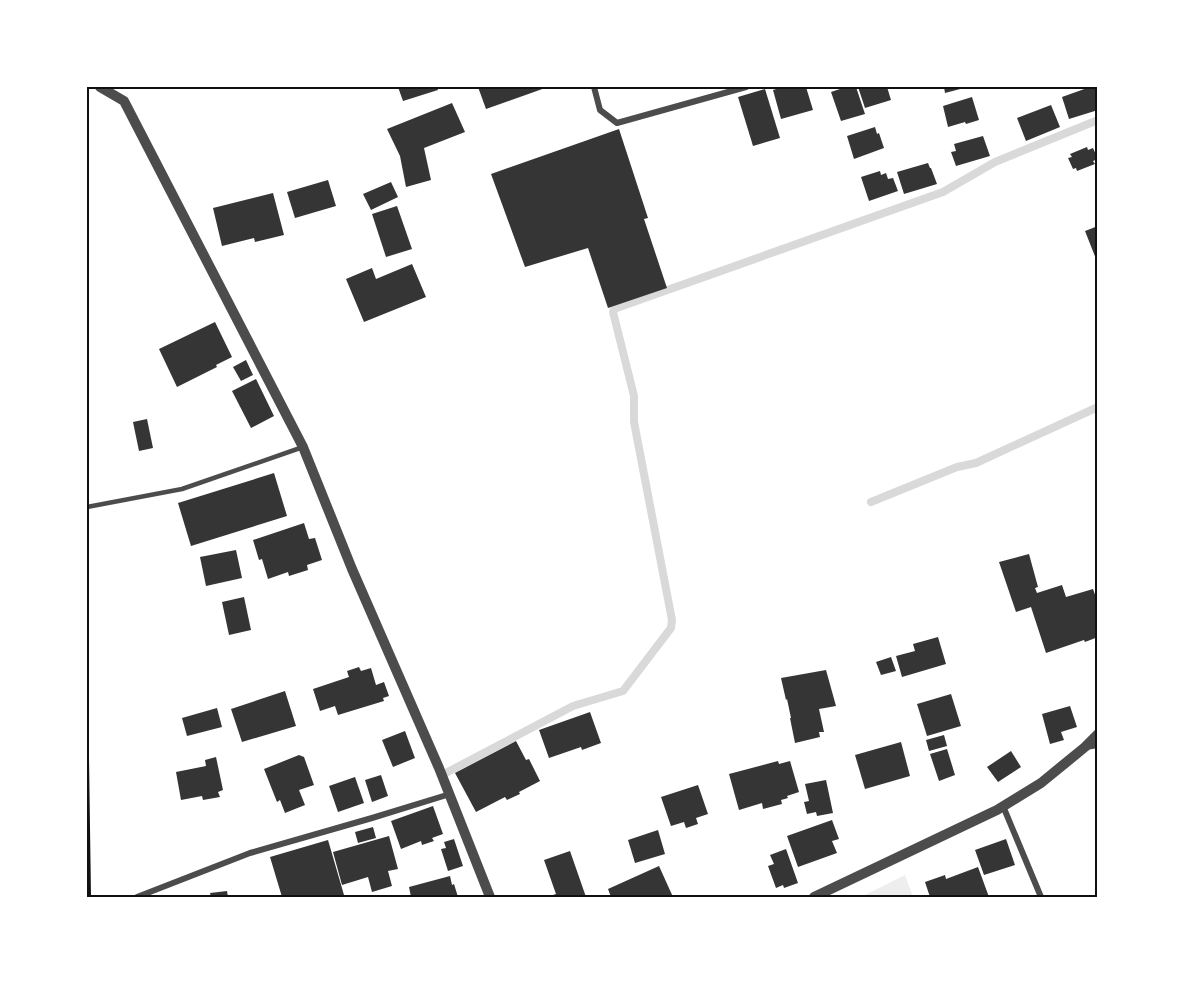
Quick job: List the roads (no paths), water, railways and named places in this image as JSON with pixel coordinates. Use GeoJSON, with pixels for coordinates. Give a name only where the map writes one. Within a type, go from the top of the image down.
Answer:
{"type":"FeatureCollection","features":[{"type":"Feature","properties":{"kind":"street"},"geometry":{"type":"LineString","coordinates":[[100,87],[124,100],[303,447],[352,568],[450,794],[490,897]]}},
{"type":"Feature","properties":{"kind":"street"},"geometry":{"type":"LineString","coordinates":[[594,87],[600,110],[617,123],[746,87]]}},
{"type":"Feature","properties":{"kind":"street"},"geometry":{"type":"LineString","coordinates":[[814,897],[997,810],[1041,783],[1098,734]]}},
{"type":"Feature","properties":{"kind":"street"},"geometry":{"type":"LineString","coordinates":[[1085,747],[1098,745]]}},
{"type":"Feature","properties":{"kind":"street"},"geometry":{"type":"LineString","coordinates":[[136,897],[152,893],[250,853],[450,794]]}},
{"type":"Feature","properties":{"kind":"street"},"geometry":{"type":"LineString","coordinates":[[1003,806],[1041,897]]}},
{"type":"Feature","properties":{"kind":"lane"},"geometry":{"type":"LineString","coordinates":[[87,507],[182,489],[303,447]]}},
{"type":"Feature","properties":{"kind":"waterway"},"geometry":{"type":"LineString","coordinates":[[442,775],[573,706],[623,691],[671,628],[672,620],[634,422],[634,396],[614,309],[943,192],[995,162],[1098,120]]}},
{"type":"Feature","properties":{"kind":"waterway"},"geometry":{"type":"LineString","coordinates":[[871,502],[957,467],[976,463],[1098,407]]}}]}
